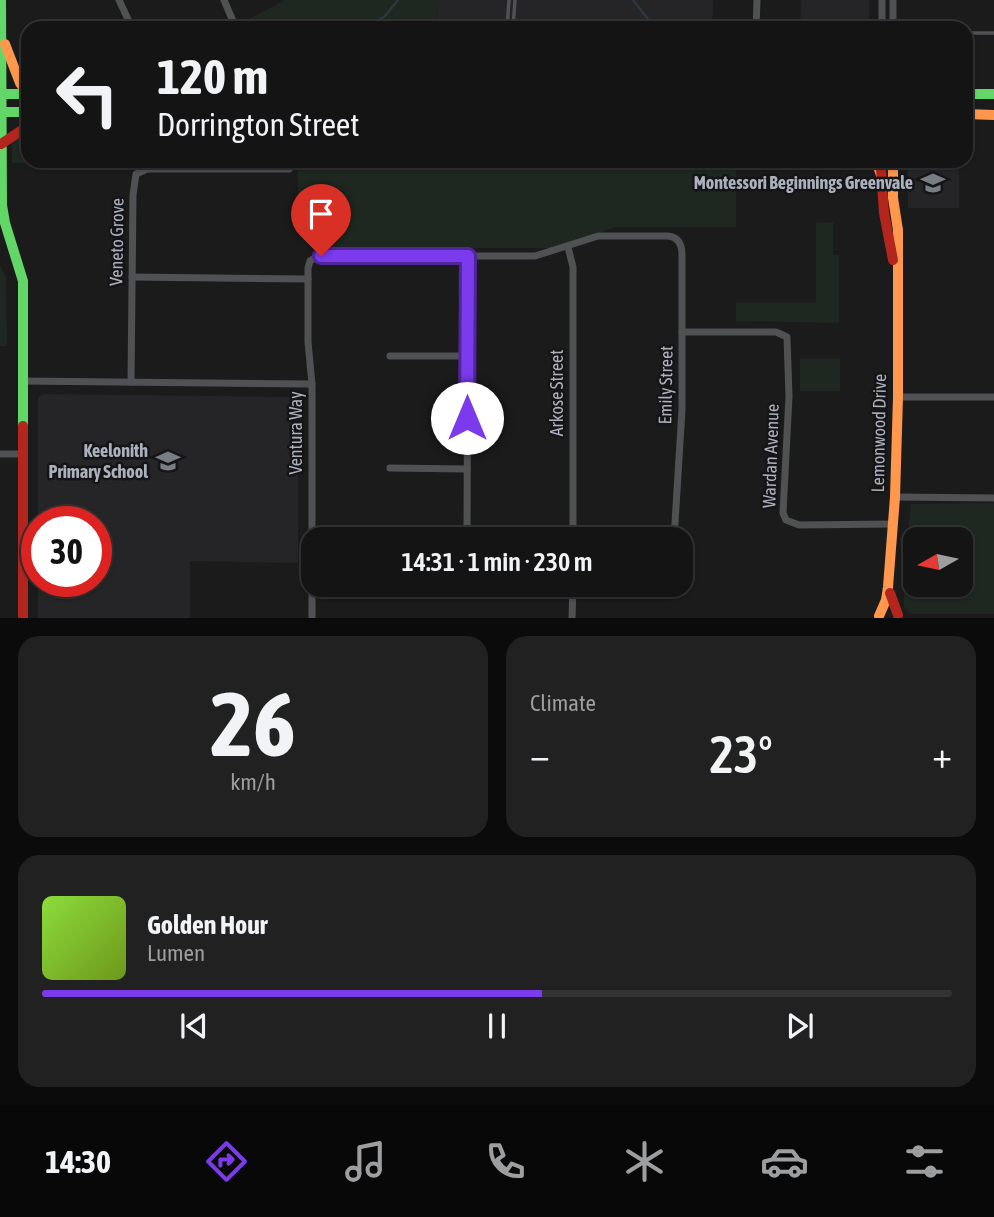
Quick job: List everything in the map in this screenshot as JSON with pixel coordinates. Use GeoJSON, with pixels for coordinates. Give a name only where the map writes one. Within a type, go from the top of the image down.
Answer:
{"type":"FeatureCollection","features":[{"type":"Feature","properties":{"kind":"street"},"geometry":{"type":"LineString","coordinates":[[1,0],[3,215],[21,270],[23,618]]}},
{"type":"Feature","properties":{"kind":"street"},"geometry":{"type":"LineString","coordinates":[[119,0],[129,21]]}},
{"type":"Feature","properties":{"kind":"street"},"geometry":{"type":"LineString","coordinates":[[224,0],[233,21]]}},
{"type":"Feature","properties":{"kind":"street"},"geometry":{"type":"LineString","coordinates":[[756,21],[757,0]]}},
{"type":"Feature","properties":{"kind":"street"},"geometry":{"type":"LineString","coordinates":[[882,0],[882,21]]}},
{"type":"Feature","properties":{"kind":"street"},"geometry":{"type":"LineString","coordinates":[[893,0],[893,21]]}},
{"type":"Feature","properties":{"kind":"street"},"geometry":{"type":"LineString","coordinates":[[2,38],[21,84]]}},
{"type":"Feature","properties":{"kind":"street"},"geometry":{"type":"LineString","coordinates":[[1,94],[21,94]]}},
{"type":"Feature","properties":{"kind":"street"},"geometry":{"type":"LineString","coordinates":[[973,94],[994,94]]}},
{"type":"Feature","properties":{"kind":"street"},"geometry":{"type":"LineString","coordinates":[[2,112],[21,112]]}},
{"type":"Feature","properties":{"kind":"street"},"geometry":{"type":"LineString","coordinates":[[973,114],[994,115]]}},
{"type":"Feature","properties":{"kind":"street"},"geometry":{"type":"LineString","coordinates":[[1,144],[21,131]]}},
{"type":"Feature","properties":{"kind":"street"},"geometry":{"type":"LineString","coordinates":[[878,168],[881,176]]}},
{"type":"Feature","properties":{"kind":"street","name":"Lemonwood Drive"},"geometry":{"type":"LineString","coordinates":[[881,168],[883,211],[897,280]]}},
{"type":"Feature","properties":{"kind":"street","name":"Lemonwood Drive"},"geometry":{"type":"LineString","coordinates":[[878,617],[886,600],[888,587],[895,498],[898,230],[893,168]]}},
{"type":"Feature","properties":{"kind":"street","name":"Veneto Grove"},"geometry":{"type":"LineString","coordinates":[[131,382],[135,177],[140,171],[151,169],[289,169]]}},
{"type":"Feature","properties":{"kind":"street"},"geometry":{"type":"LineString","coordinates":[[0,236],[21,270]]}},
{"type":"Feature","properties":{"kind":"street","name":"Emily Street"},"geometry":{"type":"LineString","coordinates":[[568,247],[598,236],[671,236],[679,241],[682,248],[682,410],[675,527]]}},
{"type":"Feature","properties":{"kind":"street"},"geometry":{"type":"LineString","coordinates":[[467,527],[468,256],[535,256],[568,247]]}},
{"type":"Feature","properties":{"kind":"street","name":"Arkose Street"},"geometry":{"type":"LineString","coordinates":[[568,247],[573,267],[573,527]]}},
{"type":"Feature","properties":{"kind":"street","name":"Ventura Way"},"geometry":{"type":"LineString","coordinates":[[313,527],[312,384],[308,342],[310,261],[315,256],[468,256]]}},
{"type":"Feature","properties":{"kind":"street"},"geometry":{"type":"LineString","coordinates":[[132,277],[308,279]]}},
{"type":"Feature","properties":{"kind":"street","name":"Wardan Avenue"},"geometry":{"type":"LineString","coordinates":[[682,332],[778,332],[786,335],[789,396],[783,508],[786,520],[799,525],[894,524]]}},
{"type":"Feature","properties":{"kind":"street"},"geometry":{"type":"LineString","coordinates":[[390,356],[467,356]]}},
{"type":"Feature","properties":{"kind":"street"},"geometry":{"type":"LineString","coordinates":[[23,381],[312,384]]}},
{"type":"Feature","properties":{"kind":"street"},"geometry":{"type":"LineString","coordinates":[[898,397],[994,397]]}},
{"type":"Feature","properties":{"kind":"street"},"geometry":{"type":"LineString","coordinates":[[0,454],[23,454]]}},
{"type":"Feature","properties":{"kind":"street"},"geometry":{"type":"LineString","coordinates":[[390,468],[467,470]]}},
{"type":"Feature","properties":{"kind":"street"},"geometry":{"type":"LineString","coordinates":[[895,498],[994,498]]}},
{"type":"Feature","properties":{"kind":"street","name":"Lemonwood Drive"},"geometry":{"type":"LineString","coordinates":[[888,587],[899,617]]}},
{"type":"Feature","properties":{"kind":"street","name":"Ventura Way"},"geometry":{"type":"LineString","coordinates":[[312,618],[313,597]]}},
{"type":"Feature","properties":{"kind":"street"},"geometry":{"type":"LineString","coordinates":[[572,618],[573,597]]}},
{"type":"Feature","properties":{"kind":"street"},"geometry":{"type":"LineString","coordinates":[[878,617],[888,613],[899,617]]}},
{"type":"Feature","properties":{"kind":"lane"},"geometry":{"type":"LineString","coordinates":[[508,21],[509,0]]}},
{"type":"Feature","properties":{"kind":"lane"},"geometry":{"type":"LineString","coordinates":[[514,21],[515,0]]}},
{"type":"Feature","properties":{"kind":"lane"},"geometry":{"type":"LineString","coordinates":[[973,33],[994,33]]}},
{"type":"Feature","properties":{"kind":"shaded area"},"geometry":{"type":"Polygon","coordinates":[[[285,0],[439,0],[436,21],[245,21],[285,0]]]}},
{"type":"Feature","properties":{"kind":"shaded area"},"geometry":{"type":"Polygon","coordinates":[[[439,0],[713,0],[712,21],[436,21],[439,0]]]}},
{"type":"Feature","properties":{"kind":"shaded area"},"geometry":{"type":"Polygon","coordinates":[[[801,0],[869,0],[869,21],[800,21],[801,0]]]}},
{"type":"Feature","properties":{"kind":"shaded area"},"geometry":{"type":"Polygon","coordinates":[[[21,135],[21,163],[12,163],[12,142],[21,135]]]}},
{"type":"Feature","properties":{"kind":"shaded area"},"geometry":{"type":"Polygon","coordinates":[[[297,168],[736,168],[736,227],[616,227],[556,248],[320,248],[306,234],[298,199],[297,168]]]}},
{"type":"Feature","properties":{"kind":"shaded area","name":"Montessori Beginnings Greenvale"},"geometry":{"type":"Polygon","coordinates":[[[908,168],[959,168],[959,208],[908,208],[908,168]]]}},
{"type":"Feature","properties":{"kind":"shaded area"},"geometry":{"type":"Polygon","coordinates":[[[833,222],[833,255],[839,255],[839,323],[736,321],[736,303],[816,303],[816,223],[833,222]]]}},
{"type":"Feature","properties":{"kind":"shaded area"},"geometry":{"type":"Polygon","coordinates":[[[0,264],[6,278],[7,346],[0,346],[0,264]]]}},
{"type":"Feature","properties":{"kind":"shaded area"},"geometry":{"type":"Polygon","coordinates":[[[800,359],[840,359],[840,391],[800,391],[800,359]]]}},
{"type":"Feature","properties":{"kind":"shaded area","name":"Keelonith Primary School"},"geometry":{"type":"Polygon","coordinates":[[[42,394],[294,397],[298,401],[298,563],[190,561],[190,618],[38,618],[38,597],[112,597],[112,506],[38,506],[38,398],[42,394]]]}},
{"type":"Feature","properties":{"kind":"shaded area"},"geometry":{"type":"Polygon","coordinates":[[[994,503],[994,614],[910,614],[904,607],[904,597],[973,597],[973,527],[909,527],[911,504],[994,503]]]}},
{"type":"Feature","properties":{"kind":"waterway"},"geometry":{"type":"LineString","coordinates":[[378,21],[398,0]]}},
{"type":"Feature","properties":{"kind":"waterway"},"geometry":{"type":"LineString","coordinates":[[633,0],[650,21]]}},
{"type":"Feature","properties":{"kind":"traffic: fast"},"geometry":{"type":"LineString","coordinates":[[1,0],[2,205],[23,281],[23,426]]}},
{"type":"Feature","properties":{"kind":"traffic: fast"},"geometry":{"type":"LineString","coordinates":[[0,94],[21,94]]}},
{"type":"Feature","properties":{"kind":"traffic: fast"},"geometry":{"type":"LineString","coordinates":[[973,94],[994,94]]}},
{"type":"Feature","properties":{"kind":"traffic: fast"},"geometry":{"type":"LineString","coordinates":[[0,112],[21,112]]}},
{"type":"Feature","properties":{"kind":"traffic: slow"},"geometry":{"type":"LineString","coordinates":[[5,44],[21,84]]}},
{"type":"Feature","properties":{"kind":"traffic: slow"},"geometry":{"type":"LineString","coordinates":[[973,114],[994,115]]}},
{"type":"Feature","properties":{"kind":"traffic: slow"},"geometry":{"type":"LineString","coordinates":[[878,168],[881,175]]}},
{"type":"Feature","properties":{"kind":"traffic: slow"},"geometry":{"type":"LineString","coordinates":[[879,616],[888,587],[895,497],[898,230],[893,198],[893,168]]}},
{"type":"Feature","properties":{"kind":"traffic: jam"},"geometry":{"type":"LineString","coordinates":[[1,144],[21,131]]}},
{"type":"Feature","properties":{"kind":"traffic: jam"},"geometry":{"type":"LineString","coordinates":[[881,169],[884,213],[893,260]]}},
{"type":"Feature","properties":{"kind":"traffic: jam"},"geometry":{"type":"LineString","coordinates":[[23,426],[23,618]]}},
{"type":"Feature","properties":{"kind":"traffic: jam"},"geometry":{"type":"LineString","coordinates":[[890,593],[898,615]]}},
{"type":"Feature","properties":{"kind":"place","name":"Montessori Beginnings Greenvale"},"geometry":{"type":"Point","coordinates":[933,183]}},
{"type":"Feature","properties":{"kind":"place","name":"Keelonith Primary School"},"geometry":{"type":"Point","coordinates":[168,461]}},
{"type":"Feature","properties":{"kind":"route"},"geometry":{"type":"LineString","coordinates":[[321,256],[468,256],[467,418]]}}]}
